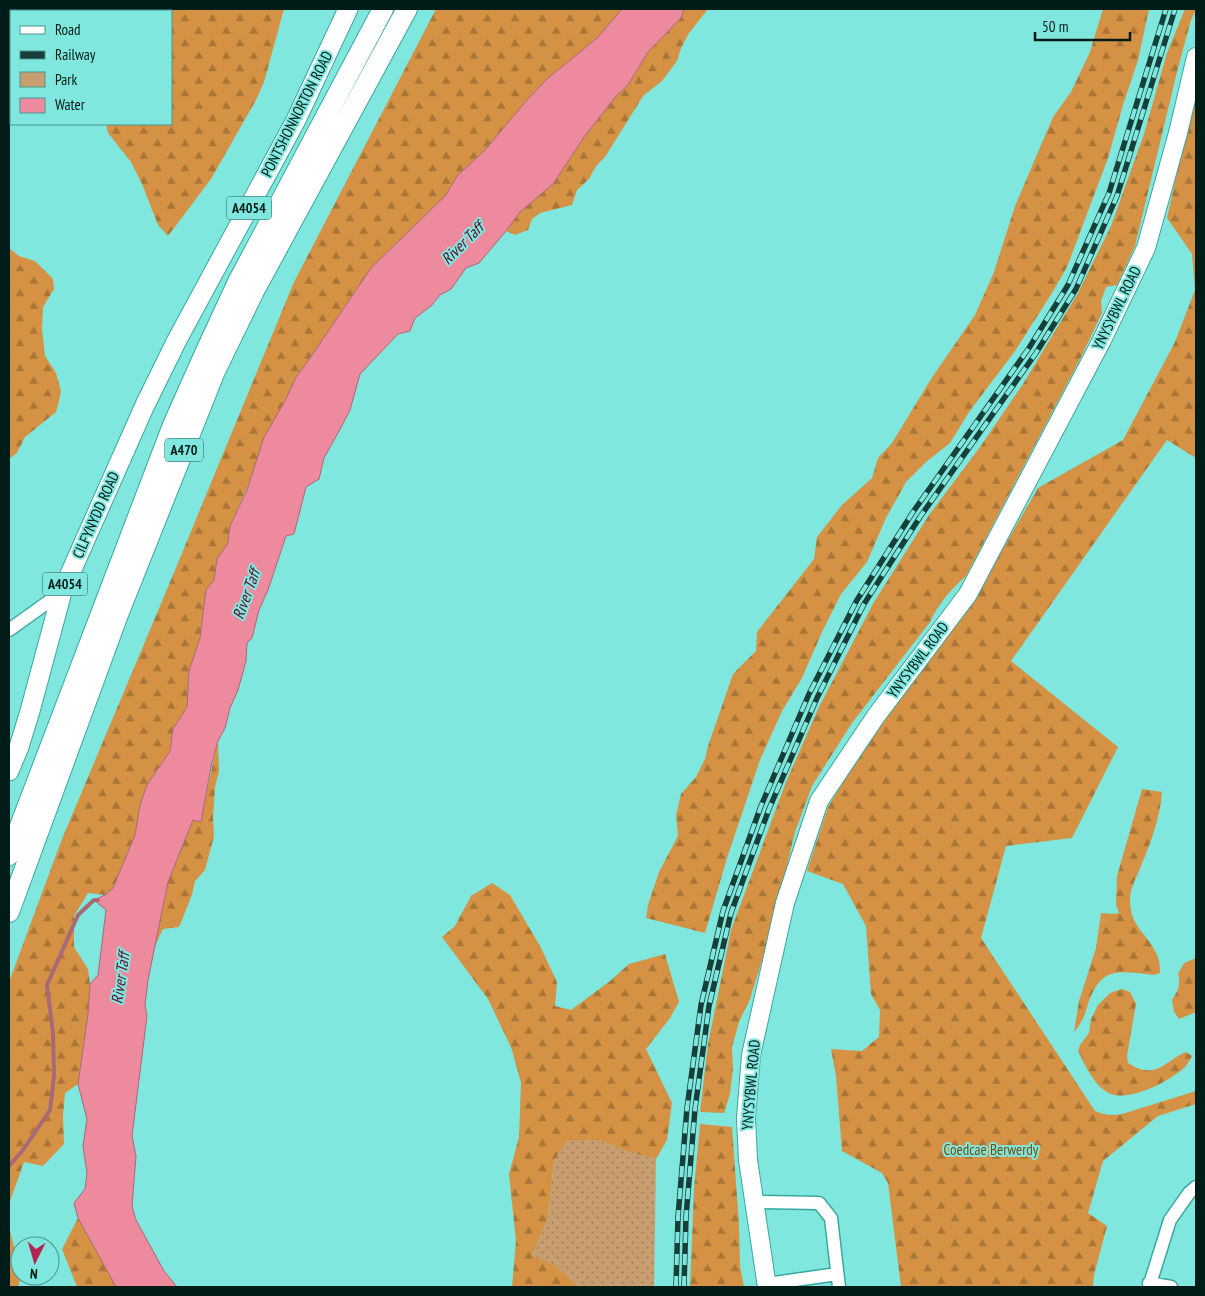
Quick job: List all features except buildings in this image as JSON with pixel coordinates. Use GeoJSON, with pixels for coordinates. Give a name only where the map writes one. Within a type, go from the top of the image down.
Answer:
{"type":"FeatureCollection","features":[{"type":"Feature","properties":{"kind":"highway","name":"A470"},"geometry":{"type":"LineString","coordinates":[[9,855],[170,435],[206,351],[238,282],[383,9]]}},
{"type":"Feature","properties":{"kind":"highway","name":"A470"},"geometry":{"type":"LineString","coordinates":[[9,912],[117,618],[216,372],[254,291],[407,9]]}},
{"type":"Feature","properties":{"kind":"main road","name":"PONTSHONNORTON ROAD"},"geometry":{"type":"LineString","coordinates":[[145,405],[177,340],[296,120],[348,9]]}},
{"type":"Feature","properties":{"kind":"main road","name":"YNYSYBWL ROAD"},"geometry":{"type":"LineString","coordinates":[[767,1285],[748,1160],[746,1118],[750,1055],[785,903],[819,801],[876,716],[968,594],[1102,340],[1146,248],[1178,133],[1196,57]]}},
{"type":"Feature","properties":{"kind":"main road","name":"CILFYNYDD ROAD"},"geometry":{"type":"LineString","coordinates":[[9,772],[30,711],[62,592],[145,405]]}},
{"type":"Feature","properties":{"kind":"street"},"geometry":{"type":"LineString","coordinates":[[9,630],[62,592]]}},
{"type":"Feature","properties":{"kind":"street"},"geometry":{"type":"LineString","coordinates":[[1172,1287],[1149,1285],[1170,1220],[1196,1186]]}},
{"type":"Feature","properties":{"kind":"street"},"geometry":{"type":"LineString","coordinates":[[755,1202],[819,1202],[831,1218],[839,1287]]}},
{"type":"Feature","properties":{"kind":"street"},"geometry":{"type":"LineString","coordinates":[[767,1285],[837,1274]]}},
{"type":"Feature","properties":{"kind":"green space"},"geometry":{"type":"Polygon","coordinates":[[[284,9],[264,82],[256,100],[211,179],[168,236],[158,225],[131,162],[108,133],[106,125],[172,125],[172,10],[84,10],[284,9]]]}},
{"type":"Feature","properties":{"kind":"green space"},"geometry":{"type":"Polygon","coordinates":[[[436,9],[622,9],[597,38],[547,79],[485,150],[457,176],[446,195],[371,268],[296,377],[230,526],[228,543],[217,559],[214,580],[206,590],[200,638],[189,671],[187,707],[173,729],[170,751],[147,785],[140,805],[135,835],[113,888],[105,895],[88,893],[74,916],[74,947],[88,969],[90,984],[88,1014],[78,1084],[65,1093],[63,1116],[64,1144],[43,1166],[24,1162],[9,1204],[9,982],[62,839],[294,282],[436,9]]]}},
{"type":"Feature","properties":{"kind":"green space"},"geometry":{"type":"Polygon","coordinates":[[[684,9],[708,9],[689,33],[677,61],[662,81],[643,96],[605,157],[596,166],[589,179],[577,190],[572,205],[540,213],[532,219],[528,230],[515,235],[506,231],[520,212],[553,184],[584,137],[617,95],[628,85],[648,52],[681,18],[684,9]]]}},
{"type":"Feature","properties":{"kind":"green space"},"geometry":{"type":"Polygon","coordinates":[[[1103,9],[1149,9],[1138,60],[1108,158],[1067,267],[1015,351],[969,412],[950,443],[926,462],[906,482],[886,518],[867,562],[841,594],[802,678],[782,711],[760,760],[727,858],[705,933],[646,918],[648,905],[659,872],[678,836],[676,815],[681,794],[696,777],[705,759],[733,674],[756,651],[757,632],[814,559],[817,537],[842,505],[872,478],[878,458],[892,443],[931,379],[975,315],[994,272],[1015,206],[1053,117],[1071,92],[1090,52],[1103,9]]]}},
{"type":"Feature","properties":{"kind":"green space"},"geometry":{"type":"Polygon","coordinates":[[[1185,9],[1196,9],[1191,20],[1178,68],[1135,246],[1117,285],[1106,287],[1101,301],[1102,313],[1080,359],[966,576],[945,597],[930,622],[852,723],[812,786],[795,832],[771,931],[750,999],[739,1022],[732,1047],[733,1069],[730,1094],[724,1113],[700,1112],[708,1044],[731,930],[786,782],[819,707],[874,602],[929,515],[980,447],[1023,384],[1078,293],[1111,226],[1144,134],[1167,53],[1185,9]]]}},
{"type":"Feature","properties":{"kind":"green space","name":"Coedcae Berwerdy"},"geometry":{"type":"Polygon","coordinates":[[[1196,87],[1196,458],[1167,440],[1011,661],[1118,747],[1072,838],[1006,846],[981,938],[1095,1111],[1108,1115],[1122,1114],[1196,1091],[1196,1104],[1158,1116],[1103,1161],[1088,1213],[1107,1226],[1094,1275],[1093,1287],[901,1287],[888,1183],[882,1173],[842,1151],[836,1076],[831,1049],[862,1051],[879,1037],[880,1010],[871,994],[866,926],[843,884],[807,871],[828,807],[880,722],[973,600],[1038,488],[1123,440],[1175,342],[1195,290],[1192,254],[1167,218],[1196,87]]]}},
{"type":"Feature","properties":{"kind":"green space"},"geometry":{"type":"Polygon","coordinates":[[[9,248],[19,256],[35,261],[53,279],[54,289],[43,307],[42,329],[45,356],[56,373],[61,391],[56,412],[25,437],[17,453],[9,459],[9,248]]]}},
{"type":"Feature","properties":{"kind":"green space"},"geometry":{"type":"Polygon","coordinates":[[[218,741],[219,771],[215,787],[214,836],[205,870],[195,881],[192,895],[179,927],[163,929],[153,949],[168,882],[193,820],[200,822],[218,741]]]}},
{"type":"Feature","properties":{"kind":"green space"},"geometry":{"type":"Polygon","coordinates":[[[1142,789],[1162,792],[1154,830],[1132,887],[1130,897],[1131,913],[1156,953],[1160,973],[1154,975],[1121,972],[1105,977],[1093,992],[1083,1019],[1074,1032],[1079,1001],[1096,948],[1101,913],[1119,913],[1116,905],[1117,876],[1142,789]]]}},
{"type":"Feature","properties":{"kind":"green space"},"geometry":{"type":"Polygon","coordinates":[[[492,883],[510,895],[540,946],[557,982],[555,1006],[571,1010],[610,981],[629,964],[665,954],[679,1002],[670,1018],[646,1049],[672,1103],[667,1140],[656,1159],[629,1152],[598,1140],[568,1140],[554,1161],[548,1217],[533,1256],[555,1265],[579,1287],[512,1287],[516,1241],[509,1174],[519,1137],[521,1083],[511,1047],[488,999],[442,937],[455,926],[471,896],[492,883]]]}},
{"type":"Feature","properties":{"kind":"green space"},"geometry":{"type":"Polygon","coordinates":[[[1196,958],[1196,1012],[1179,1019],[1174,1012],[1172,1000],[1178,987],[1178,974],[1184,963],[1196,958]]]}},
{"type":"Feature","properties":{"kind":"green space"},"geometry":{"type":"Polygon","coordinates":[[[1122,989],[1130,992],[1136,1004],[1127,1056],[1128,1063],[1138,1068],[1153,1070],[1186,1052],[1192,1056],[1183,1069],[1168,1079],[1149,1089],[1129,1095],[1111,1094],[1100,1087],[1091,1076],[1078,1051],[1089,1033],[1091,1019],[1098,1005],[1110,993],[1122,989]]]}},
{"type":"Feature","properties":{"kind":"green space"},"geometry":{"type":"Polygon","coordinates":[[[700,1124],[732,1127],[740,1266],[744,1287],[690,1287],[694,1189],[700,1124]]]}},
{"type":"Feature","properties":{"kind":"green space"},"geometry":{"type":"Polygon","coordinates":[[[568,1140],[598,1140],[629,1152],[656,1159],[654,1287],[579,1287],[555,1265],[533,1257],[548,1217],[554,1161],[568,1140]]]}},
{"type":"Feature","properties":{"kind":"green space"},"geometry":{"type":"Polygon","coordinates":[[[78,1218],[116,1287],[77,1287],[62,1249],[78,1218]]]}},
{"type":"Feature","properties":{"kind":"green space"},"geometry":{"type":"Polygon","coordinates":[[[9,1226],[11,1236],[10,1286],[18,1286],[9,1287],[9,1226]]]}},
{"type":"Feature","properties":{"kind":"water","name":"River Taff"},"geometry":{"type":"Polygon","coordinates":[[[622,9],[684,9],[681,18],[648,52],[628,85],[617,95],[584,137],[553,184],[520,212],[479,263],[466,268],[451,289],[440,295],[431,306],[415,318],[410,331],[398,334],[360,374],[350,410],[324,458],[319,479],[306,487],[294,534],[286,536],[268,590],[259,610],[252,638],[247,643],[246,661],[238,690],[230,708],[225,728],[218,741],[211,767],[201,822],[193,820],[168,882],[148,980],[145,1005],[147,1016],[132,1136],[136,1156],[132,1206],[136,1220],[164,1271],[177,1287],[116,1287],[78,1218],[74,1203],[85,1189],[87,1173],[83,1146],[87,1119],[78,1084],[88,1014],[90,984],[98,975],[106,910],[94,900],[105,895],[113,888],[135,835],[140,805],[147,785],[170,751],[173,729],[187,707],[189,671],[200,638],[206,590],[214,580],[217,559],[228,543],[230,526],[247,490],[264,437],[285,401],[296,377],[371,268],[446,195],[457,176],[485,150],[547,79],[597,38],[622,9]]]}},
{"type":"Feature","properties":{"kind":"waterway"},"geometry":{"type":"LineString","coordinates":[[9,1166],[23,1150],[50,1110],[54,1076],[53,1033],[47,985],[78,915],[94,900],[98,900]]}},
{"type":"Feature","properties":{"kind":"railway"},"geometry":{"type":"LineString","coordinates":[[676,1287],[678,1217],[687,1108],[701,1005],[723,911],[761,806],[809,694],[857,600],[913,512],[1029,348],[1068,285],[1109,193],[1166,9]]}},
{"type":"Feature","properties":{"kind":"railway"},"geometry":{"type":"LineString","coordinates":[[684,1287],[686,1217],[695,1109],[709,1006],[731,913],[769,809],[817,698],[864,604],[920,517],[1036,353],[1076,289],[1117,196],[1175,9]]}}]}
